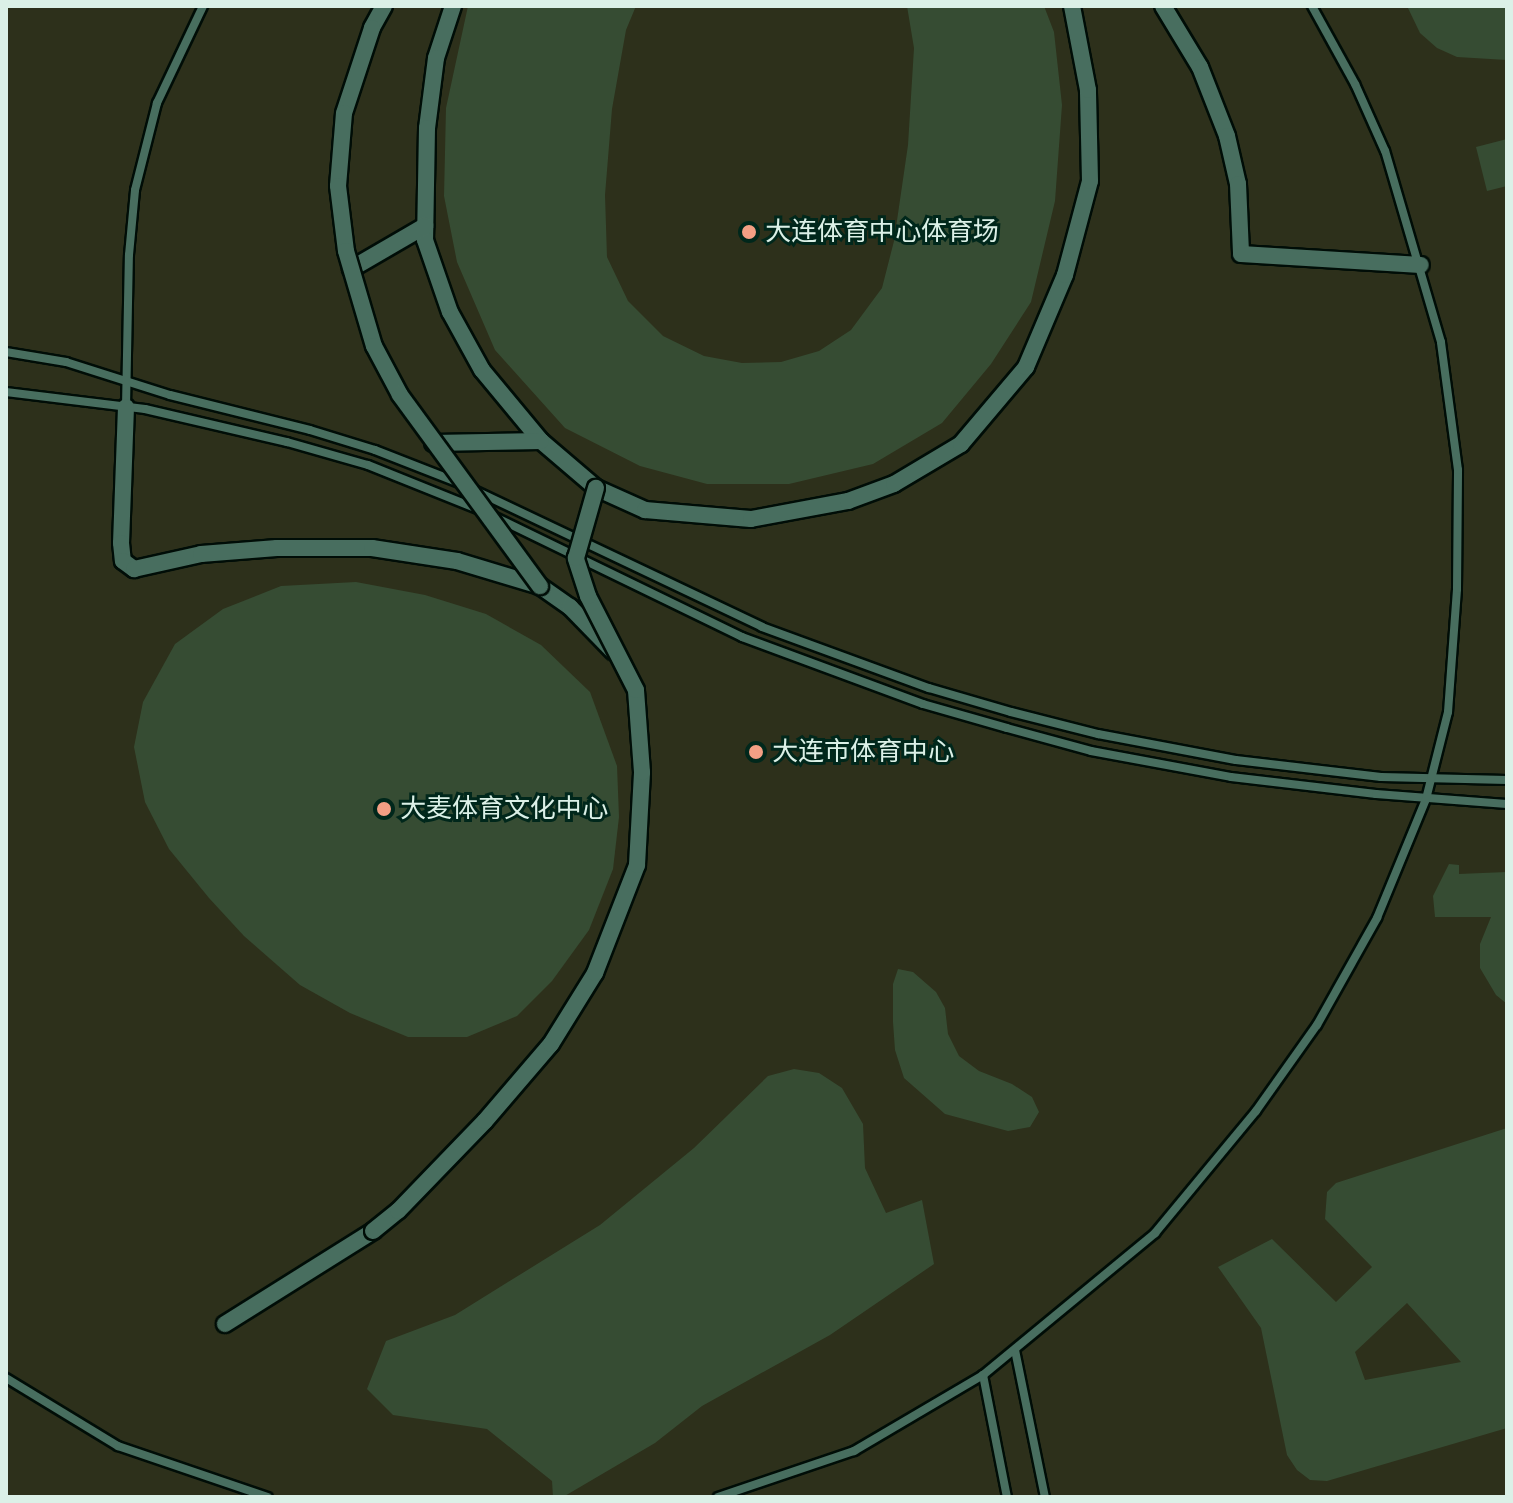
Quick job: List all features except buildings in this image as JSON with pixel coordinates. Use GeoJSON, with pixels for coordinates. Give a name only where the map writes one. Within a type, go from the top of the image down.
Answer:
{"type":"FeatureCollection","features":[{"type":"Feature","properties":{"kind":"street"},"geometry":{"type":"LineString","coordinates":[[384,6],[372,28],[344,113],[338,186],[351,269],[374,346],[400,395],[433,443],[540,586],[570,607],[615,653]]}},
{"type":"Feature","properties":{"kind":"street"},"geometry":{"type":"LineString","coordinates":[[453,6],[436,58],[427,128],[425,240],[456,324],[482,370],[541,441],[596,488],[645,510],[751,519],[848,501],[894,484],[961,444],[1026,367],[1065,275],[1090,181],[1088,90],[1072,6]]}},
{"type":"Feature","properties":{"kind":"street"},"geometry":{"type":"LineString","coordinates":[[1163,6],[1200,67],[1227,136],[1238,184],[1241,254],[1421,265]]}},
{"type":"Feature","properties":{"kind":"street"},"geometry":{"type":"LineString","coordinates":[[351,269],[425,226]]}},
{"type":"Feature","properties":{"kind":"street"},"geometry":{"type":"LineString","coordinates":[[126,407],[123,561],[134,569],[201,554],[277,548],[372,548],[457,561],[540,586]]}},
{"type":"Feature","properties":{"kind":"street"},"geometry":{"type":"LineString","coordinates":[[433,443],[541,441]]}},
{"type":"Feature","properties":{"kind":"street"},"geometry":{"type":"LineString","coordinates":[[225,1324],[373,1231],[398,1211],[485,1121],[551,1044],[595,973],[637,865],[642,772],[636,690],[588,596],[576,558],[596,488]]}},
{"type":"Feature","properties":{"kind":"lane"},"geometry":{"type":"LineString","coordinates":[[126,407],[129,255],[135,190],[157,103],[203,6]]}},
{"type":"Feature","properties":{"kind":"lane"},"geometry":{"type":"LineString","coordinates":[[718,1497],[854,1451],[983,1375],[1155,1233],[1256,1111],[1317,1025],[1377,918],[1426,799],[1448,712],[1457,589],[1458,470],[1441,342],[1421,265],[1385,151],[1355,84],[1312,6]]}},
{"type":"Feature","properties":{"kind":"lane"},"geometry":{"type":"LineString","coordinates":[[6,352],[66,362],[375,450],[517,508],[762,627],[929,688],[1083,731],[1165,748],[1313,771],[1431,779],[1507,780]]}},
{"type":"Feature","properties":{"kind":"lane"},"geometry":{"type":"LineString","coordinates":[[6,392],[126,407],[287,442],[368,465],[450,495],[742,637],[923,704],[1091,751],[1312,788],[1507,804]]}},
{"type":"Feature","properties":{"kind":"lane"},"geometry":{"type":"LineString","coordinates":[[1015,1350],[1045,1497]]}},
{"type":"Feature","properties":{"kind":"lane"},"geometry":{"type":"LineString","coordinates":[[983,1375],[1007,1497]]}},
{"type":"Feature","properties":{"kind":"lane"},"geometry":{"type":"LineString","coordinates":[[6,1378],[118,1446],[268,1497]]}},
{"type":"Feature","properties":{"kind":"green space","name":"大连市体育中心"},"geometry":{"type":"Polygon","coordinates":[[[6,6],[1507,6],[1507,1497],[6,1497],[6,6]]]}},
{"type":"Feature","properties":{"kind":"place","name":"大连体育中心体育场"},"geometry":{"type":"Point","coordinates":[749,232]}},
{"type":"Feature","properties":{"kind":"place","name":"大连市体育中心"},"geometry":{"type":"Point","coordinates":[756,752]}},
{"type":"Feature","properties":{"kind":"place","name":"大麦体育文化中心"},"geometry":{"type":"Point","coordinates":[384,809]}}]}
